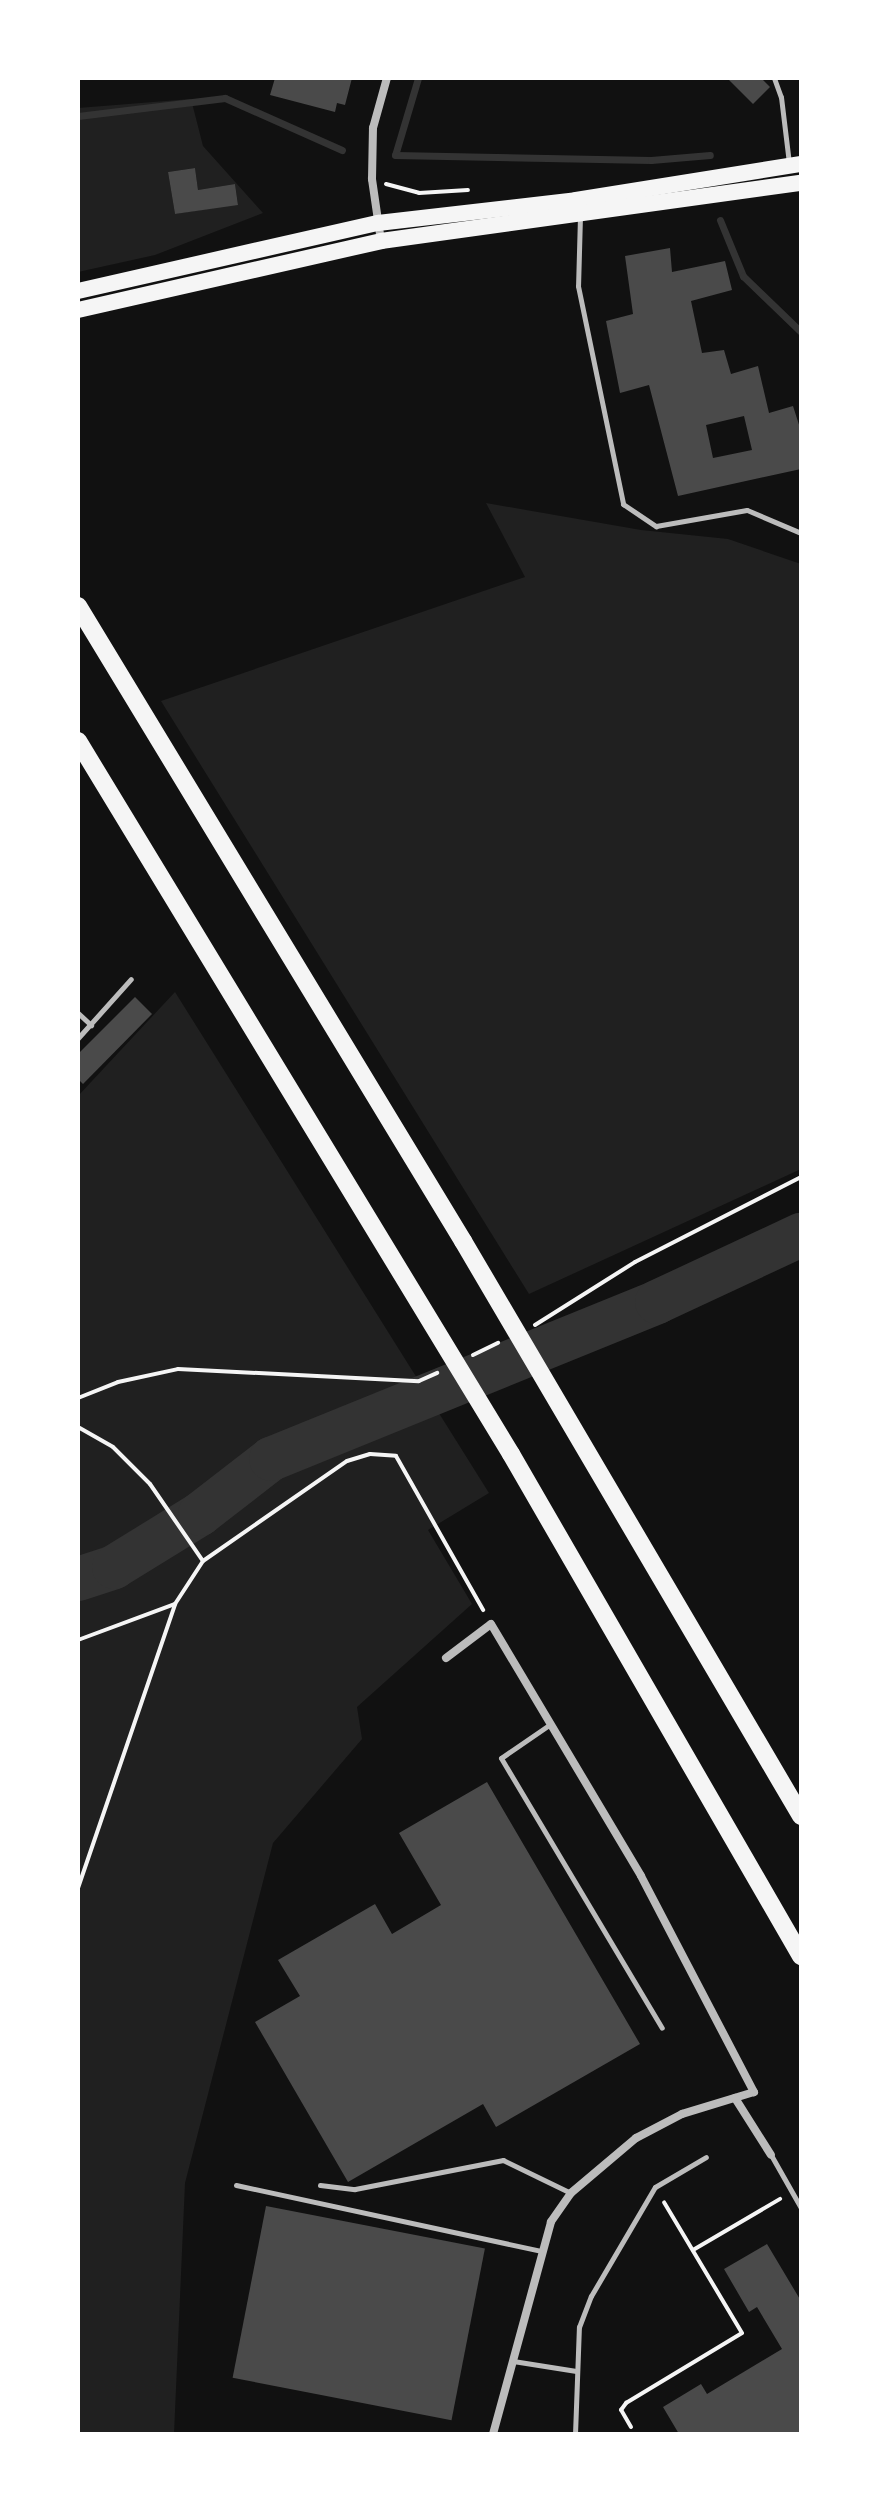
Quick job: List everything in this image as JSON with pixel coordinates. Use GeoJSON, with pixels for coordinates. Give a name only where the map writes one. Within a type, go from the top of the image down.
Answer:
{"type":"FeatureCollection","features":[{"type":"Feature","properties":{"kind":"highway"},"geometry":{"type":"LineString","coordinates":[[78,310],[381,241],[795,164]]}},
{"type":"Feature","properties":{"kind":"highway"},"geometry":{"type":"LineString","coordinates":[[78,291],[378,223],[801,183]]}},
{"type":"Feature","properties":{"kind":"highway"},"geometry":{"type":"LineString","coordinates":[[78,606],[463,1241],[566,1422],[801,1816]]}},
{"type":"Feature","properties":{"kind":"highway"},"geometry":{"type":"LineString","coordinates":[[78,741],[511,1454],[801,1956]]}},
{"type":"Feature","properties":{"kind":"street"},"geometry":{"type":"LineString","coordinates":[[381,241],[372,179],[373,128],[387,78]]}},
{"type":"Feature","properties":{"kind":"street"},"geometry":{"type":"LineString","coordinates":[[446,1658],[491,1624],[641,1876],[754,2092],[682,2114],[636,2138],[571,2193],[551,2222],[493,2434]]}},
{"type":"Feature","properties":{"kind":"street"},"geometry":{"type":"LineString","coordinates":[[735,2098],[771,2155]]}},
{"type":"Feature","properties":{"kind":"lane"},"geometry":{"type":"LineString","coordinates":[[774,78],[795,164]]}},
{"type":"Feature","properties":{"kind":"lane"},"geometry":{"type":"LineString","coordinates":[[578,206],[578,286],[623,504],[656,526],[747,510],[801,533]]}},
{"type":"Feature","properties":{"kind":"lane"},"geometry":{"type":"LineString","coordinates":[[78,1038],[131,979]]}},
{"type":"Feature","properties":{"kind":"lane"},"geometry":{"type":"LineString","coordinates":[[78,1013],[91,1025]]}},
{"type":"Feature","properties":{"kind":"lane"},"geometry":{"type":"LineString","coordinates":[[549,1725],[501,1758],[662,2028]]}},
{"type":"Feature","properties":{"kind":"lane"},"geometry":{"type":"LineString","coordinates":[[771,2155],[801,2208]]}},
{"type":"Feature","properties":{"kind":"lane"},"geometry":{"type":"LineString","coordinates":[[575,2434],[579,2327],[591,2296],[655,2187],[706,2157]]}},
{"type":"Feature","properties":{"kind":"lane"},"geometry":{"type":"LineString","coordinates":[[320,2185],[355,2189],[503,2160],[571,2193]]}},
{"type":"Feature","properties":{"kind":"lane"},"geometry":{"type":"LineString","coordinates":[[236,2185],[543,2251]]}},
{"type":"Feature","properties":{"kind":"lane"},"geometry":{"type":"LineString","coordinates":[[513,2361],[576,2371]]}},
{"type":"Feature","properties":{"kind":"path"},"geometry":{"type":"LineString","coordinates":[[635,1262],[801,1177]]}},
{"type":"Feature","properties":{"kind":"path"},"geometry":{"type":"LineString","coordinates":[[78,1398],[118,1382],[178,1369],[360,1378]]}},
{"type":"Feature","properties":{"kind":"path"},"geometry":{"type":"LineString","coordinates":[[78,1427],[113,1447],[150,1484],[203,1561]]}},
{"type":"Feature","properties":{"kind":"path"},"geometry":{"type":"LineString","coordinates":[[78,1888],[175,1604],[203,1561],[347,1461],[370,1454],[396,1456],[491,1624]]}},
{"type":"Feature","properties":{"kind":"path"},"geometry":{"type":"LineString","coordinates":[[78,1640],[175,1604]]}},
{"type":"Feature","properties":{"kind":"path"},"geometry":{"type":"LineString","coordinates":[[631,2427],[621,2410],[626,2403],[742,2333],[655,2187]]}},
{"type":"Feature","properties":{"kind":"path"},"geometry":{"type":"LineString","coordinates":[[693,2250],[792,2192]]}},
{"type":"Feature","properties":{"kind":"shaded area"},"geometry":{"type":"Polygon","coordinates":[[[191,99],[203,146],[263,213],[155,255],[78,272],[78,108],[191,99]],[[195,168],[168,172],[175,214],[238,204],[235,184],[198,190],[195,168]]]}},
{"type":"Feature","properties":{"kind":"shaded area"},"geometry":{"type":"Polygon","coordinates":[[[486,503],[641,530],[728,539],[801,564],[801,1169],[529,1294],[161,701],[525,577],[486,503]]]}},
{"type":"Feature","properties":{"kind":"shaded area"},"geometry":{"type":"Polygon","coordinates":[[[175,992],[489,1493],[428,1530],[472,1604],[357,1707],[362,1739],[273,1843],[185,2183],[174,2434],[78,2434],[78,1096],[175,992]]]}},
{"type":"Feature","properties":{"kind":"building"},"geometry":{"type":"Polygon","coordinates":[[[275,78],[352,78],[345,105],[337,103],[335,112],[270,95],[275,78]]]}},
{"type":"Feature","properties":{"kind":"building"},"geometry":{"type":"Polygon","coordinates":[[[727,78],[761,78],[770,87],[753,104],[727,78]]]}},
{"type":"Feature","properties":{"kind":"building"},"geometry":{"type":"Polygon","coordinates":[[[195,168],[198,190],[235,184],[238,205],[175,214],[168,172],[195,168]]]}},
{"type":"Feature","properties":{"kind":"building"},"geometry":{"type":"Polygon","coordinates":[[[670,248],[672,272],[725,261],[732,290],[691,301],[702,353],[724,350],[731,374],[758,366],[769,413],[793,406],[801,431],[801,469],[678,496],[649,385],[620,393],[606,321],[633,314],[625,256],[670,248]],[[744,416],[706,425],[713,458],[752,450],[744,416]]]}},
{"type":"Feature","properties":{"kind":"building"},"geometry":{"type":"Polygon","coordinates":[[[135,997],[152,1014],[83,1084],[78,1079],[78,1054],[135,997]]]}},
{"type":"Feature","properties":{"kind":"building"},"geometry":{"type":"Polygon","coordinates":[[[487,1782],[640,2044],[496,2127],[483,2104],[348,2182],[255,2022],[300,1996],[278,1960],[375,1904],[392,1934],[441,1905],[399,1833],[487,1782]]]}},
{"type":"Feature","properties":{"kind":"building"},"geometry":{"type":"Polygon","coordinates":[[[266,2206],[485,2249],[452,2420],[233,2378],[266,2206]]]}},
{"type":"Feature","properties":{"kind":"building"},"geometry":{"type":"Polygon","coordinates":[[[767,2244],[801,2301],[801,2434],[679,2434],[663,2407],[701,2384],[707,2394],[782,2349],[757,2307],[749,2312],[724,2269],[767,2244]]]}},
{"type":"Feature","properties":{"kind":"waterway"},"geometry":{"type":"LineString","coordinates":[[418,78],[395,155],[651,160],[710,155]]}},
{"type":"Feature","properties":{"kind":"waterway"},"geometry":{"type":"LineString","coordinates":[[78,116],[225,98],[342,150]]}},
{"type":"Feature","properties":{"kind":"waterway"},"geometry":{"type":"LineString","coordinates":[[720,220],[743,276],[801,332]]}},
{"type":"Feature","properties":{"kind":"waterway"},"geometry":{"type":"LineString","coordinates":[[78,1579],[114,1567],[200,1514],[271,1459],[657,1302],[801,1235]]}}]}
